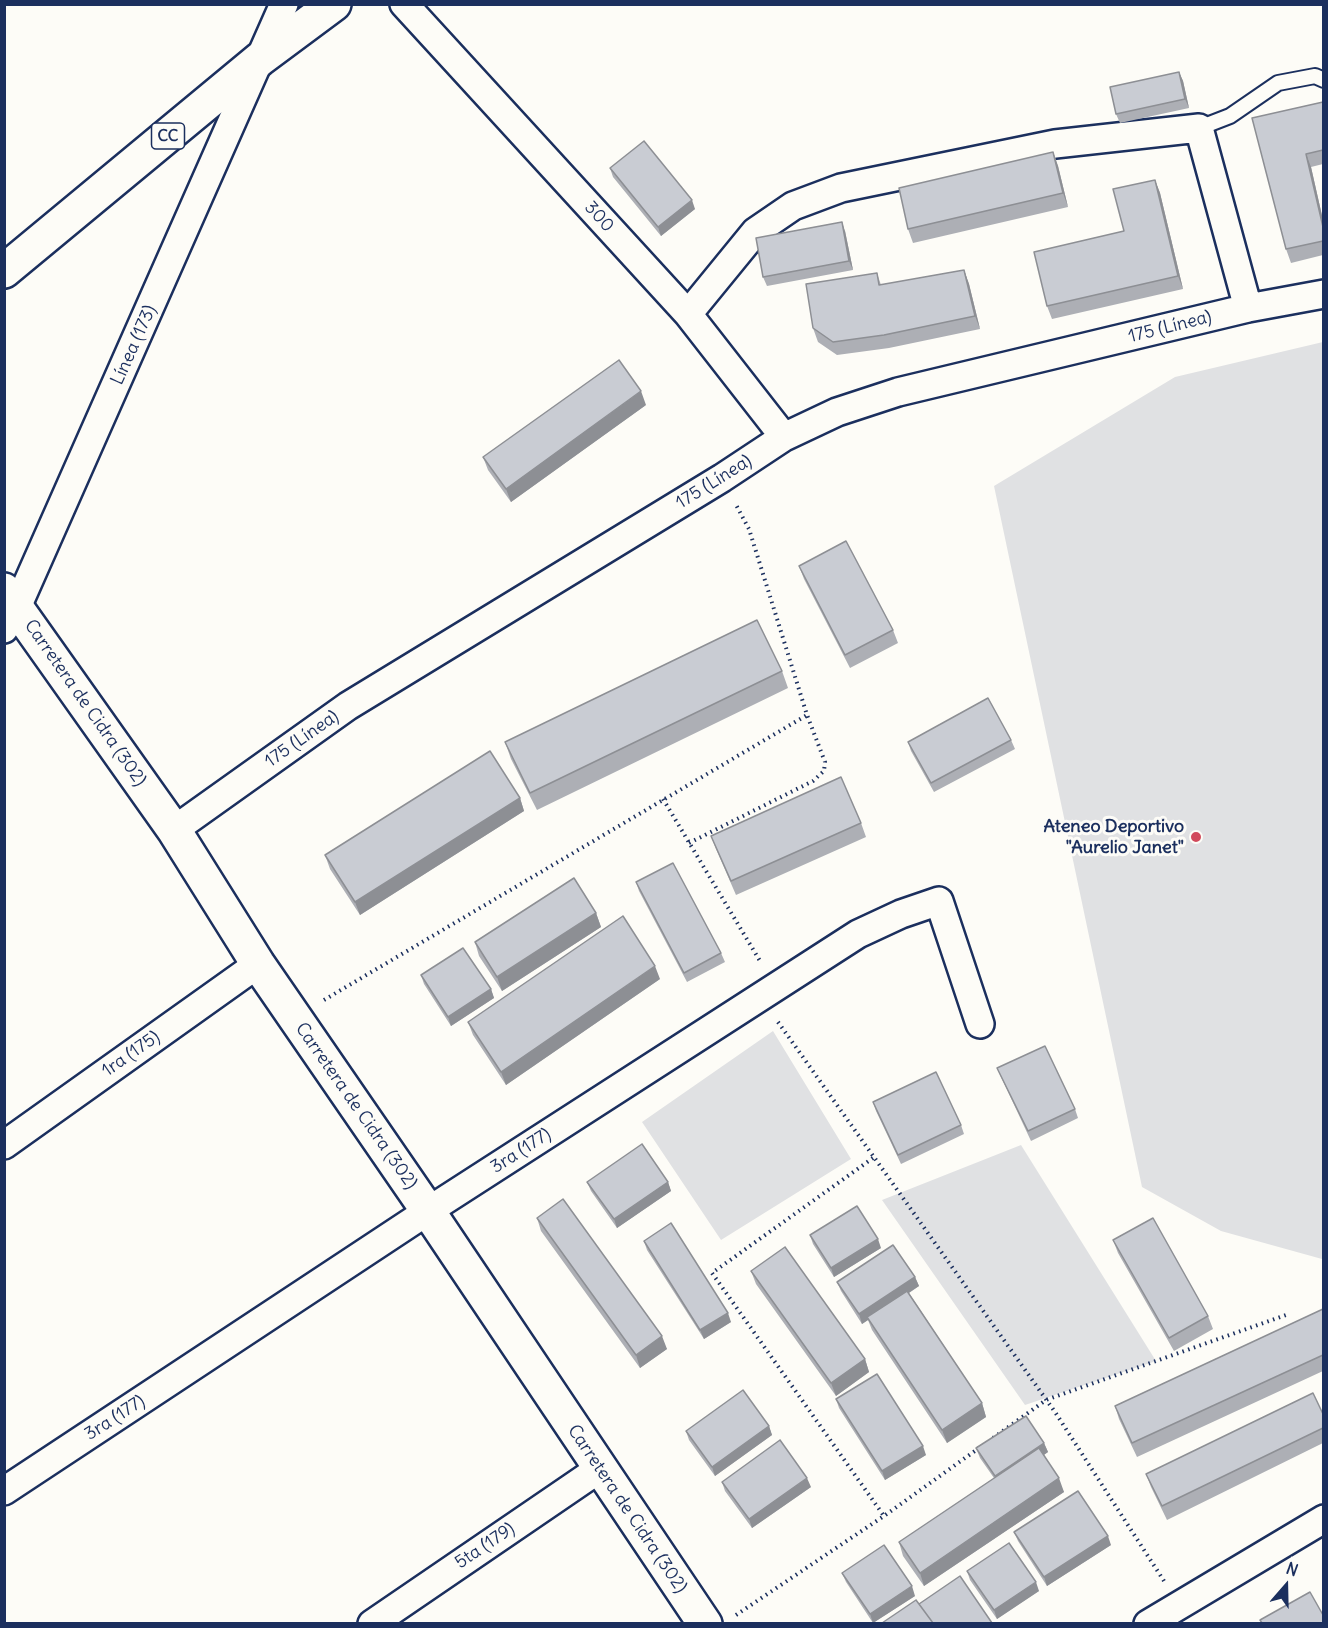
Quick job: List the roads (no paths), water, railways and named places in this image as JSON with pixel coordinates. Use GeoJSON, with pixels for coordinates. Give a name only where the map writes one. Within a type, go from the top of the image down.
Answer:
{"type":"FeatureCollection","features":[{"type":"Feature","properties":{"kind":"main road","name":"CC"},"geometry":{"type":"LineString","coordinates":[[4,271],[260,59],[334,4]]}},
{"type":"Feature","properties":{"kind":"main road","name":"Carretera de Cidra (302)"},"geometry":{"type":"LineString","coordinates":[[9,608],[174,830],[258,964],[428,1211],[599,1469],[719,1620]]}},
{"type":"Feature","properties":{"kind":"street","name":"Línea (173)"},"geometry":{"type":"LineString","coordinates":[[9,608],[284,4]]}},
{"type":"Feature","properties":{"kind":"street","name":"300"},"geometry":{"type":"LineString","coordinates":[[404,4],[688,314],[784,437]]}},
{"type":"Feature","properties":{"kind":"street"},"geometry":{"type":"LineString","coordinates":[[688,314],[755,232],[793,206],[841,188],[1055,144],[1199,128],[1248,308]]}},
{"type":"Feature","properties":{"kind":"street","name":"175 (Línea)"},"geometry":{"type":"LineString","coordinates":[[174,830],[348,706],[722,478],[784,437],[837,412],[898,392],[1248,308],[1323,294]]}},
{"type":"Feature","properties":{"kind":"street","name":"3ra (177)"},"geometry":{"type":"LineString","coordinates":[[4,1491],[428,1211],[858,934],[901,914],[939,901],[980,1024]]}},
{"type":"Feature","properties":{"kind":"street","name":"1ra (175)"},"geometry":{"type":"LineString","coordinates":[[4,1144],[258,964]]}},
{"type":"Feature","properties":{"kind":"street","name":"5ta (179)"},"geometry":{"type":"LineString","coordinates":[[372,1623],[599,1469]]}},
{"type":"Feature","properties":{"kind":"street"},"geometry":{"type":"LineString","coordinates":[[1148,1623],[1323,1520]]}},
{"type":"Feature","properties":{"kind":"lane"},"geometry":{"type":"LineString","coordinates":[[1199,128],[1230,116],[1278,83],[1315,76],[1323,80]]}},
{"type":"Feature","properties":{"kind":"place","name":"Ateneo Deportivo \"Aurelio Janet\""},"geometry":{"type":"Point","coordinates":[1196,837]}}]}
